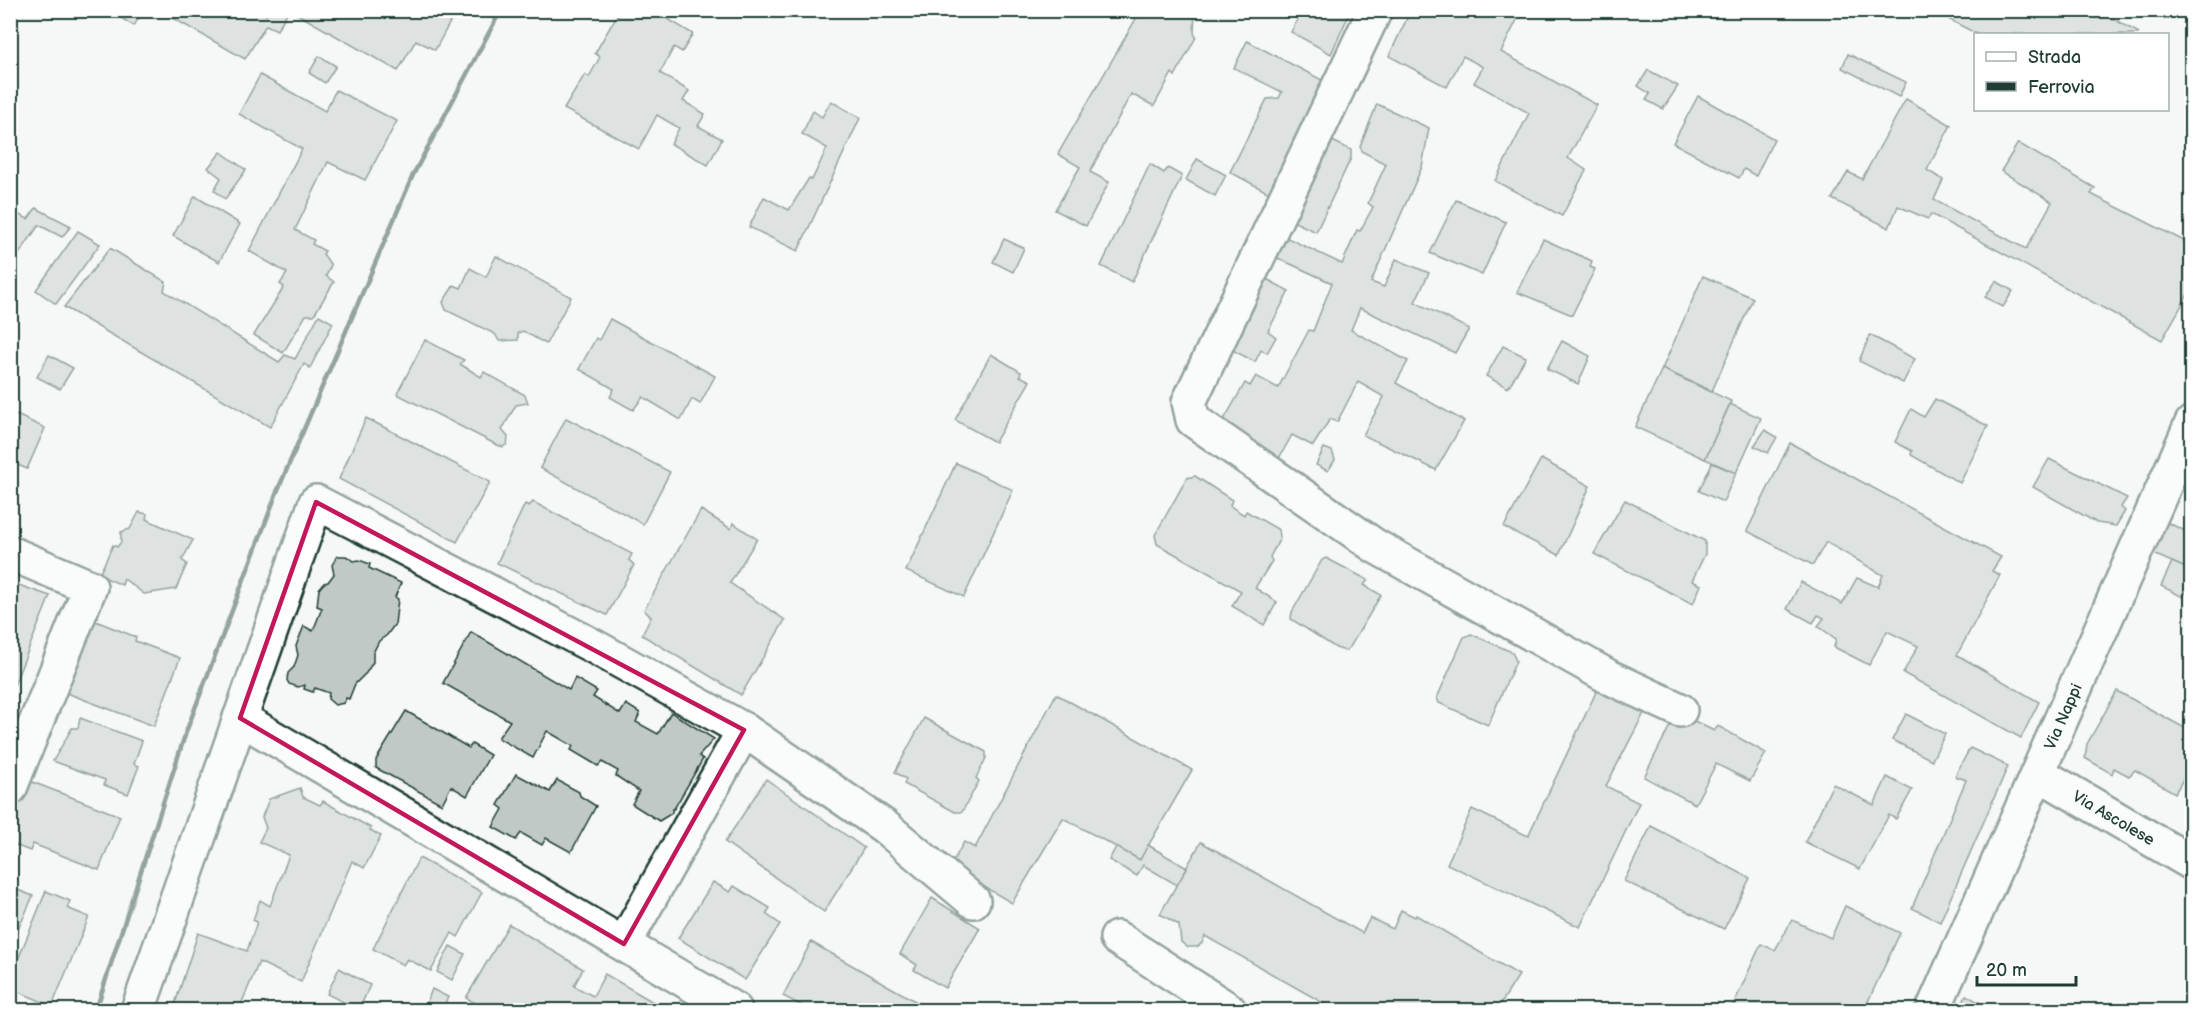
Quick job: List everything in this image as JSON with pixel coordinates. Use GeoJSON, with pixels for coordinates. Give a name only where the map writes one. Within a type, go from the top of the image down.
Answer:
{"type":"FeatureCollection","features":[{"type":"Feature","properties":{"kind":"street"},"geometry":{"type":"LineString","coordinates":[[1374,10],[1189,402],[1193,420],[1375,546],[1609,676],[1680,710]]}},
{"type":"Feature","properties":{"kind":"street","name":"Via Nappi"},"geometry":{"type":"LineString","coordinates":[[1933,1011],[2192,423]]}},
{"type":"Feature","properties":{"kind":"street"},"geometry":{"type":"LineString","coordinates":[[138,1011],[316,502],[595,647],[744,730],[885,827],[973,902]]}},
{"type":"Feature","properties":{"kind":"street"},"geometry":{"type":"LineString","coordinates":[[10,553],[90,587],[10,789]]}},
{"type":"Feature","properties":{"kind":"street"},"geometry":{"type":"LineString","coordinates":[[240,718],[735,1011]]}},
{"type":"Feature","properties":{"kind":"street"},"geometry":{"type":"LineString","coordinates":[[624,945],[744,730]]}},
{"type":"Feature","properties":{"kind":"street","name":"Via Ascolese"},"geometry":{"type":"LineString","coordinates":[[2038,773],[2192,863]]}},
{"type":"Feature","properties":{"kind":"street"},"geometry":{"type":"LineString","coordinates":[[1117,938],[1228,1011]]}},
{"type":"Feature","properties":{"kind":"highlighted area"},"geometry":{"type":"Polygon","coordinates":[[[316,502],[744,730],[624,944],[240,718],[316,502]]]}},
{"type":"Feature","properties":{"kind":"building"},"geometry":{"type":"Polygon","coordinates":[[[108,10],[143,10],[134,26],[108,10]]]}},
{"type":"Feature","properties":{"kind":"building"},"geometry":{"type":"Polygon","coordinates":[[[175,10],[258,10],[266,15],[269,10],[289,10],[277,30],[266,25],[245,59],[171,17],[175,10]]]}},
{"type":"Feature","properties":{"kind":"building"},"geometry":{"type":"Polygon","coordinates":[[[290,10],[429,10],[450,22],[435,50],[416,40],[398,71],[290,10]]]}},
{"type":"Feature","properties":{"kind":"building"},"geometry":{"type":"Polygon","coordinates":[[[620,10],[653,10],[693,34],[682,52],[674,47],[660,73],[689,91],[683,101],[705,114],[698,126],[722,139],[708,165],[671,144],[679,128],[657,115],[639,149],[564,109],[585,74],[589,77],[600,57],[595,53],[620,10]]]}},
{"type":"Feature","properties":{"kind":"building"},"geometry":{"type":"Polygon","coordinates":[[[1141,10],[1195,10],[1194,33],[1196,37],[1175,76],[1172,73],[1154,106],[1131,94],[1090,172],[1109,182],[1086,226],[1055,210],[1080,167],[1058,154],[1141,10]]]}},
{"type":"Feature","properties":{"kind":"building"},"geometry":{"type":"Polygon","coordinates":[[[1283,10],[1351,10],[1331,54],[1291,32],[1298,19],[1283,10]]]}},
{"type":"Feature","properties":{"kind":"building"},"geometry":{"type":"Polygon","coordinates":[[[1411,10],[1522,10],[1501,52],[1597,105],[1568,158],[1586,170],[1562,216],[1495,181],[1529,113],[1474,83],[1483,67],[1463,56],[1447,87],[1389,56],[1411,10]]]}},
{"type":"Feature","properties":{"kind":"building"},"geometry":{"type":"Polygon","coordinates":[[[1953,10],[2097,10],[2139,33],[1975,33],[1948,19],[1953,10]]]}},
{"type":"Feature","properties":{"kind":"building"},"geometry":{"type":"Polygon","coordinates":[[[1247,41],[1324,81],[1269,193],[1230,172],[1267,99],[1279,98],[1282,92],[1234,68],[1247,41]]]}},
{"type":"Feature","properties":{"kind":"building"},"geometry":{"type":"Polygon","coordinates":[[[1848,54],[1906,82],[1899,97],[1842,68],[1848,54]]]}},
{"type":"Feature","properties":{"kind":"building"},"geometry":{"type":"Polygon","coordinates":[[[319,56],[336,66],[325,83],[309,73],[319,56]]]}},
{"type":"Feature","properties":{"kind":"building"},"geometry":{"type":"Polygon","coordinates":[[[1648,70],[1678,86],[1663,109],[1646,100],[1650,94],[1638,86],[1648,70]]]}},
{"type":"Feature","properties":{"kind":"building"},"geometry":{"type":"Polygon","coordinates":[[[260,75],[325,111],[336,90],[397,121],[365,180],[328,162],[295,230],[314,240],[312,244],[325,251],[323,254],[331,265],[326,276],[334,282],[314,315],[306,315],[283,353],[254,335],[284,287],[280,284],[287,273],[249,251],[302,149],[239,114],[260,75]]]}},
{"type":"Feature","properties":{"kind":"building"},"geometry":{"type":"Polygon","coordinates":[[[1698,96],[1774,139],[1756,176],[1744,169],[1739,178],[1673,143],[1698,96]]]}},
{"type":"Feature","properties":{"kind":"building"},"geometry":{"type":"Polygon","coordinates":[[[1906,99],[1951,125],[1927,170],[1943,180],[1934,200],[2026,249],[2052,202],[2001,171],[2018,143],[2095,188],[2091,194],[2192,245],[2192,287],[2162,340],[1931,214],[1928,219],[1898,206],[1889,228],[1832,199],[1848,172],[1862,179],[1906,99]]]}},
{"type":"Feature","properties":{"kind":"building"},"geometry":{"type":"Polygon","coordinates":[[[831,101],[860,118],[798,251],[749,227],[764,197],[789,210],[809,178],[812,180],[827,148],[802,134],[813,111],[822,117],[831,101]]]}},
{"type":"Feature","properties":{"kind":"building"},"geometry":{"type":"Polygon","coordinates":[[[1377,104],[1429,128],[1422,167],[1371,282],[1384,287],[1396,259],[1429,273],[1415,302],[1469,329],[1455,353],[1360,308],[1351,330],[1408,361],[1396,383],[1464,421],[1436,470],[1363,435],[1384,397],[1358,382],[1337,422],[1330,419],[1313,446],[1292,435],[1278,460],[1221,425],[1245,383],[1250,386],[1256,376],[1278,388],[1309,330],[1313,331],[1332,283],[1269,254],[1277,233],[1342,264],[1357,230],[1360,231],[1373,207],[1368,203],[1386,164],[1363,152],[1360,147],[1377,104]]]}},
{"type":"Feature","properties":{"kind":"building"},"geometry":{"type":"Polygon","coordinates":[[[1324,137],[1351,150],[1351,158],[1316,232],[1284,217],[1324,137]]]}},
{"type":"Feature","properties":{"kind":"building"},"geometry":{"type":"Polygon","coordinates":[[[221,152],[246,170],[225,199],[214,190],[221,178],[208,168],[221,152]]]}},
{"type":"Feature","properties":{"kind":"building"},"geometry":{"type":"Polygon","coordinates":[[[1197,159],[1226,175],[1215,196],[1186,180],[1197,159]]]}},
{"type":"Feature","properties":{"kind":"building"},"geometry":{"type":"Polygon","coordinates":[[[1150,164],[1164,173],[1168,168],[1182,176],[1132,282],[1101,266],[1150,164]]]}},
{"type":"Feature","properties":{"kind":"building"},"geometry":{"type":"Polygon","coordinates":[[[195,196],[240,224],[219,262],[173,236],[195,196]]]}},
{"type":"Feature","properties":{"kind":"building"},"geometry":{"type":"Polygon","coordinates":[[[1456,200],[1506,222],[1482,275],[1430,253],[1456,200]]]}},
{"type":"Feature","properties":{"kind":"building"},"geometry":{"type":"Polygon","coordinates":[[[36,208],[71,226],[62,237],[39,225],[10,267],[10,229],[20,215],[28,219],[36,208]]]}},
{"type":"Feature","properties":{"kind":"building"},"geometry":{"type":"Polygon","coordinates":[[[78,231],[100,244],[56,304],[36,290],[78,231]]]}},
{"type":"Feature","properties":{"kind":"building"},"geometry":{"type":"Polygon","coordinates":[[[1004,239],[1024,248],[1013,272],[993,262],[1004,239]]]}},
{"type":"Feature","properties":{"kind":"building"},"geometry":{"type":"Polygon","coordinates":[[[1543,239],[1592,261],[1590,267],[1595,269],[1572,315],[1517,292],[1543,239]]]}},
{"type":"Feature","properties":{"kind":"building"},"geometry":{"type":"Polygon","coordinates":[[[110,248],[166,282],[164,291],[279,362],[285,355],[295,359],[319,315],[333,323],[310,368],[304,364],[270,427],[64,307],[110,248]]]}},
{"type":"Feature","properties":{"kind":"building"},"geometry":{"type":"Polygon","coordinates":[[[496,256],[571,297],[546,344],[523,331],[518,333],[518,340],[499,341],[495,334],[446,310],[443,302],[454,285],[461,288],[470,268],[486,277],[496,256]]]}},
{"type":"Feature","properties":{"kind":"building"},"geometry":{"type":"Polygon","coordinates":[[[1261,276],[1289,291],[1268,331],[1276,337],[1267,353],[1261,350],[1255,362],[1225,346],[1261,276]]]}},
{"type":"Feature","properties":{"kind":"building"},"geometry":{"type":"Polygon","coordinates":[[[1703,276],[1753,298],[1712,391],[1662,369],[1703,276]]]}},
{"type":"Feature","properties":{"kind":"building"},"geometry":{"type":"Polygon","coordinates":[[[1996,281],[2013,291],[2003,307],[1985,297],[1996,281]]]}},
{"type":"Feature","properties":{"kind":"building"},"geometry":{"type":"Polygon","coordinates":[[[610,319],[715,376],[700,404],[692,399],[681,420],[643,397],[633,410],[610,397],[614,389],[579,369],[596,338],[599,340],[610,319]]]}},
{"type":"Feature","properties":{"kind":"building"},"geometry":{"type":"Polygon","coordinates":[[[1870,335],[1915,359],[1903,383],[1859,361],[1870,335]]]}},
{"type":"Feature","properties":{"kind":"building"},"geometry":{"type":"Polygon","coordinates":[[[425,340],[464,360],[460,364],[481,377],[484,372],[525,395],[528,403],[516,405],[502,430],[508,437],[507,444],[503,447],[497,445],[397,394],[425,340]]]}},
{"type":"Feature","properties":{"kind":"building"},"geometry":{"type":"Polygon","coordinates":[[[1562,341],[1590,356],[1578,384],[1547,369],[1562,341]]]}},
{"type":"Feature","properties":{"kind":"building"},"geometry":{"type":"Polygon","coordinates":[[[1503,346],[1526,357],[1508,388],[1486,376],[1503,346]]]}},
{"type":"Feature","properties":{"kind":"building"},"geometry":{"type":"Polygon","coordinates":[[[991,354],[1021,372],[1020,376],[1030,381],[995,442],[955,420],[991,354]]]}},
{"type":"Feature","properties":{"kind":"building"},"geometry":{"type":"Polygon","coordinates":[[[49,355],[73,368],[60,389],[37,377],[49,355]]]}},
{"type":"Feature","properties":{"kind":"building"},"geometry":{"type":"Polygon","coordinates":[[[1662,369],[1731,401],[1705,459],[1635,427],[1662,369]]]}},
{"type":"Feature","properties":{"kind":"building"},"geometry":{"type":"Polygon","coordinates":[[[1935,399],[1988,426],[1960,483],[1911,455],[1912,451],[1895,442],[1911,409],[1924,417],[1935,399]]]}},
{"type":"Feature","properties":{"kind":"building"},"geometry":{"type":"Polygon","coordinates":[[[1730,404],[1761,418],[1736,473],[1705,459],[1730,404]]]}},
{"type":"Feature","properties":{"kind":"building"},"geometry":{"type":"Polygon","coordinates":[[[10,412],[45,428],[27,469],[18,465],[10,479],[10,412]]]}},
{"type":"Feature","properties":{"kind":"building"},"geometry":{"type":"Polygon","coordinates":[[[366,418],[490,482],[457,542],[339,479],[366,418]]]}},
{"type":"Feature","properties":{"kind":"building"},"geometry":{"type":"Polygon","coordinates":[[[566,418],[670,472],[643,524],[540,468],[566,418]]]}},
{"type":"Feature","properties":{"kind":"building"},"geometry":{"type":"Polygon","coordinates":[[[1765,430],[1777,437],[1768,453],[1754,446],[1765,430]]]}},
{"type":"Feature","properties":{"kind":"building"},"geometry":{"type":"Polygon","coordinates":[[[1790,443],[2001,557],[1992,571],[2000,575],[1957,655],[2039,702],[2021,738],[1903,673],[1918,646],[1887,631],[1869,665],[1834,647],[1836,639],[1818,626],[1824,618],[1818,615],[1813,623],[1787,609],[1801,582],[1842,604],[1857,578],[1878,587],[1883,575],[1826,542],[1813,565],[1747,531],[1790,443]]]}},
{"type":"Feature","properties":{"kind":"building"},"geometry":{"type":"Polygon","coordinates":[[[1324,448],[1332,451],[1335,460],[1328,471],[1316,465],[1324,448]]]}},
{"type":"Feature","properties":{"kind":"building"},"geometry":{"type":"Polygon","coordinates":[[[1541,459],[1590,486],[1559,555],[1504,527],[1541,459]]]}},
{"type":"Feature","properties":{"kind":"building"},"geometry":{"type":"Polygon","coordinates":[[[2049,459],[2127,498],[2121,507],[2125,511],[2116,526],[2097,523],[2033,487],[2049,459]]]}},
{"type":"Feature","properties":{"kind":"building"},"geometry":{"type":"Polygon","coordinates":[[[956,463],[1013,490],[964,597],[906,571],[956,463]]]}},
{"type":"Feature","properties":{"kind":"building"},"geometry":{"type":"Polygon","coordinates":[[[1712,463],[1736,473],[1723,502],[1699,491],[1712,463]]]}},
{"type":"Feature","properties":{"kind":"building"},"geometry":{"type":"Polygon","coordinates":[[[1195,476],[1232,500],[1230,506],[1244,515],[1246,511],[1279,530],[1280,538],[1270,557],[1272,561],[1255,588],[1277,602],[1264,625],[1232,606],[1241,591],[1157,544],[1155,535],[1187,478],[1195,476]]]}},
{"type":"Feature","properties":{"kind":"building"},"geometry":{"type":"Polygon","coordinates":[[[1625,500],[1705,541],[1705,554],[1692,581],[1701,585],[1693,604],[1594,554],[1625,500]]]}},
{"type":"Feature","properties":{"kind":"building"},"geometry":{"type":"Polygon","coordinates":[[[533,502],[632,554],[629,560],[634,565],[607,615],[497,563],[525,504],[529,506],[533,502]]]}},
{"type":"Feature","properties":{"kind":"building"},"geometry":{"type":"Polygon","coordinates":[[[701,510],[731,529],[733,523],[757,539],[730,583],[785,620],[741,695],[642,635],[651,617],[644,610],[701,510]]]}},
{"type":"Feature","properties":{"kind":"building"},"geometry":{"type":"Polygon","coordinates":[[[139,512],[147,514],[146,519],[193,540],[182,560],[187,564],[176,589],[144,594],[124,579],[122,585],[99,575],[113,545],[117,547],[121,542],[121,532],[130,529],[139,512]]]}},
{"type":"Feature","properties":{"kind":"building"},"geometry":{"type":"Polygon","coordinates":[[[2164,521],[2192,534],[2192,571],[2149,552],[2164,521]]]}},
{"type":"Feature","properties":{"kind":"building"},"geometry":{"type":"Polygon","coordinates":[[[337,556],[346,556],[354,561],[359,560],[370,564],[369,568],[401,583],[395,597],[398,599],[395,624],[379,641],[373,653],[373,662],[355,684],[349,699],[346,698],[344,703],[335,705],[328,699],[329,693],[315,688],[313,692],[304,689],[305,685],[298,687],[289,684],[287,680],[288,673],[294,667],[298,655],[296,646],[304,626],[313,631],[322,608],[317,606],[319,589],[334,574],[332,565],[337,556]]]}},
{"type":"Feature","properties":{"kind":"building"},"geometry":{"type":"Polygon","coordinates":[[[1326,558],[1368,580],[1364,585],[1381,595],[1350,647],[1345,651],[1336,648],[1291,619],[1292,612],[1322,560],[1326,558]]]}},
{"type":"Feature","properties":{"kind":"building"},"geometry":{"type":"Polygon","coordinates":[[[2172,562],[2192,571],[2192,581],[2183,597],[2161,586],[2172,562]]]}},
{"type":"Feature","properties":{"kind":"building"},"geometry":{"type":"Polygon","coordinates":[[[10,582],[50,596],[10,695],[10,582]]]}},
{"type":"Feature","properties":{"kind":"building"},"geometry":{"type":"Polygon","coordinates":[[[93,620],[136,637],[135,641],[180,658],[154,726],[64,692],[93,620]]]}},
{"type":"Feature","properties":{"kind":"building"},"geometry":{"type":"Polygon","coordinates":[[[471,632],[569,690],[575,678],[597,691],[593,697],[620,714],[626,704],[640,713],[636,722],[658,734],[671,712],[714,739],[699,756],[703,759],[672,809],[672,813],[659,821],[632,804],[639,791],[616,776],[618,771],[602,762],[598,766],[571,750],[573,746],[547,731],[533,758],[498,738],[510,721],[443,683],[471,632]]]}},
{"type":"Feature","properties":{"kind":"building"},"geometry":{"type":"Polygon","coordinates":[[[1471,634],[1512,652],[1516,661],[1488,725],[1439,703],[1437,698],[1464,637],[1471,634]]]}},
{"type":"Feature","properties":{"kind":"building"},"geometry":{"type":"Polygon","coordinates":[[[1598,688],[1644,713],[1606,786],[1639,803],[1580,927],[1447,864],[1472,809],[1528,836],[1598,688]]]}},
{"type":"Feature","properties":{"kind":"building"},"geometry":{"type":"Polygon","coordinates":[[[2117,691],[2192,732],[2192,764],[2175,793],[2135,770],[2129,776],[2114,768],[2112,774],[2085,758],[2087,744],[2117,691]]]}},
{"type":"Feature","properties":{"kind":"building"},"geometry":{"type":"Polygon","coordinates":[[[1056,694],[1192,770],[1140,860],[1063,818],[1012,903],[950,867],[964,842],[975,848],[1056,694]]]}},
{"type":"Feature","properties":{"kind":"building"},"geometry":{"type":"Polygon","coordinates":[[[406,711],[469,748],[472,744],[490,755],[467,796],[451,786],[442,804],[376,768],[376,760],[406,711]]]}},
{"type":"Feature","properties":{"kind":"building"},"geometry":{"type":"Polygon","coordinates":[[[1677,712],[1714,731],[1718,726],[1766,753],[1750,781],[1716,764],[1695,804],[1644,777],[1677,712]]]}},
{"type":"Feature","properties":{"kind":"building"},"geometry":{"type":"Polygon","coordinates":[[[1906,714],[1945,734],[1932,760],[1892,740],[1906,714]]]}},
{"type":"Feature","properties":{"kind":"building"},"geometry":{"type":"Polygon","coordinates":[[[80,718],[142,741],[134,764],[139,766],[128,794],[104,785],[105,780],[53,761],[72,728],[78,728],[80,718]]]}},
{"type":"Feature","properties":{"kind":"building"},"geometry":{"type":"Polygon","coordinates":[[[924,718],[986,752],[986,758],[976,778],[979,781],[962,812],[955,812],[904,784],[906,779],[895,772],[924,718]]]}},
{"type":"Feature","properties":{"kind":"building"},"geometry":{"type":"Polygon","coordinates":[[[1970,748],[2008,766],[1940,922],[1912,908],[1966,780],[1955,776],[1970,748]]]}},
{"type":"Feature","properties":{"kind":"building"},"geometry":{"type":"Polygon","coordinates":[[[516,774],[550,792],[557,780],[579,792],[580,796],[596,806],[571,852],[546,838],[542,845],[521,833],[516,840],[493,827],[503,809],[498,805],[516,774]]]}},
{"type":"Feature","properties":{"kind":"building"},"geometry":{"type":"Polygon","coordinates":[[[1887,777],[1912,790],[1896,819],[1889,815],[1860,869],[1805,842],[1833,784],[1874,805],[1887,777]]]}},
{"type":"Feature","properties":{"kind":"building"},"geometry":{"type":"Polygon","coordinates":[[[766,779],[864,848],[824,912],[725,842],[766,779]]]}},
{"type":"Feature","properties":{"kind":"building"},"geometry":{"type":"Polygon","coordinates":[[[27,780],[120,816],[99,870],[33,844],[30,851],[10,843],[10,821],[27,780]]]}},
{"type":"Feature","properties":{"kind":"building"},"geometry":{"type":"Polygon","coordinates":[[[300,788],[303,797],[320,805],[323,801],[381,836],[364,868],[352,861],[301,982],[259,962],[240,1007],[247,1010],[173,1010],[198,933],[247,951],[257,922],[253,920],[260,900],[270,906],[289,855],[259,842],[266,828],[262,817],[269,799],[300,788]]]}},
{"type":"Feature","properties":{"kind":"building"},"geometry":{"type":"Polygon","coordinates":[[[1651,826],[1750,878],[1724,929],[1624,881],[1651,826]]]}},
{"type":"Feature","properties":{"kind":"building"},"geometry":{"type":"Polygon","coordinates":[[[1201,842],[1362,933],[1370,918],[1393,929],[1401,910],[1415,917],[1416,915],[1519,975],[1497,1010],[1321,1010],[1325,1004],[1205,936],[1197,947],[1187,947],[1181,942],[1179,925],[1160,914],[1201,842]]]}},
{"type":"Feature","properties":{"kind":"building"},"geometry":{"type":"Polygon","coordinates":[[[1148,845],[1187,868],[1177,885],[1143,865],[1137,876],[1109,860],[1116,847],[1140,860],[1148,845]]]}},
{"type":"Feature","properties":{"kind":"building"},"geometry":{"type":"Polygon","coordinates":[[[419,858],[482,892],[458,937],[452,933],[431,971],[407,959],[403,965],[373,949],[419,858]]]}},
{"type":"Feature","properties":{"kind":"building"},"geometry":{"type":"Polygon","coordinates":[[[713,882],[730,892],[734,886],[770,908],[766,914],[780,924],[745,980],[678,938],[713,882]]]}},
{"type":"Feature","properties":{"kind":"building"},"geometry":{"type":"Polygon","coordinates":[[[10,887],[33,896],[10,948],[10,887]]]}},
{"type":"Feature","properties":{"kind":"building"},"geometry":{"type":"Polygon","coordinates":[[[46,891],[70,901],[67,908],[89,917],[52,1006],[10,988],[10,954],[19,957],[46,891]]]}},
{"type":"Feature","properties":{"kind":"building"},"geometry":{"type":"Polygon","coordinates":[[[932,898],[980,928],[945,988],[914,970],[917,965],[900,954],[932,898]]]}},
{"type":"Feature","properties":{"kind":"building"},"geometry":{"type":"Polygon","coordinates":[[[1845,906],[1900,933],[1864,1010],[1731,1010],[1761,944],[1775,950],[1792,920],[1831,938],[1845,906]]]}},
{"type":"Feature","properties":{"kind":"building"},"geometry":{"type":"Polygon","coordinates":[[[509,924],[583,969],[574,986],[593,996],[605,974],[667,1010],[488,1010],[466,998],[509,924]]]}},
{"type":"Feature","properties":{"kind":"building"},"geometry":{"type":"Polygon","coordinates":[[[811,942],[931,1010],[810,1010],[783,996],[811,942]]]}},
{"type":"Feature","properties":{"kind":"building"},"geometry":{"type":"Polygon","coordinates":[[[450,946],[465,954],[452,980],[437,972],[450,946]]]}},
{"type":"Feature","properties":{"kind":"building"},"geometry":{"type":"Polygon","coordinates":[[[339,968],[370,985],[359,1010],[327,994],[339,968]]]}},
{"type":"Feature","properties":{"kind":"building"},"geometry":{"type":"Polygon","coordinates":[[[432,989],[448,997],[442,1010],[424,1010],[432,989]]]}},
{"type":"Feature","properties":{"kind":"building"},"geometry":{"type":"Polygon","coordinates":[[[1966,995],[1986,1006],[1984,1010],[1959,1010],[1966,995]]]}},
{"type":"Feature","properties":{"kind":"railway"},"geometry":{"type":"LineString","coordinates":[[96,1010],[186,732],[277,492],[413,175],[501,10]]}}]}
